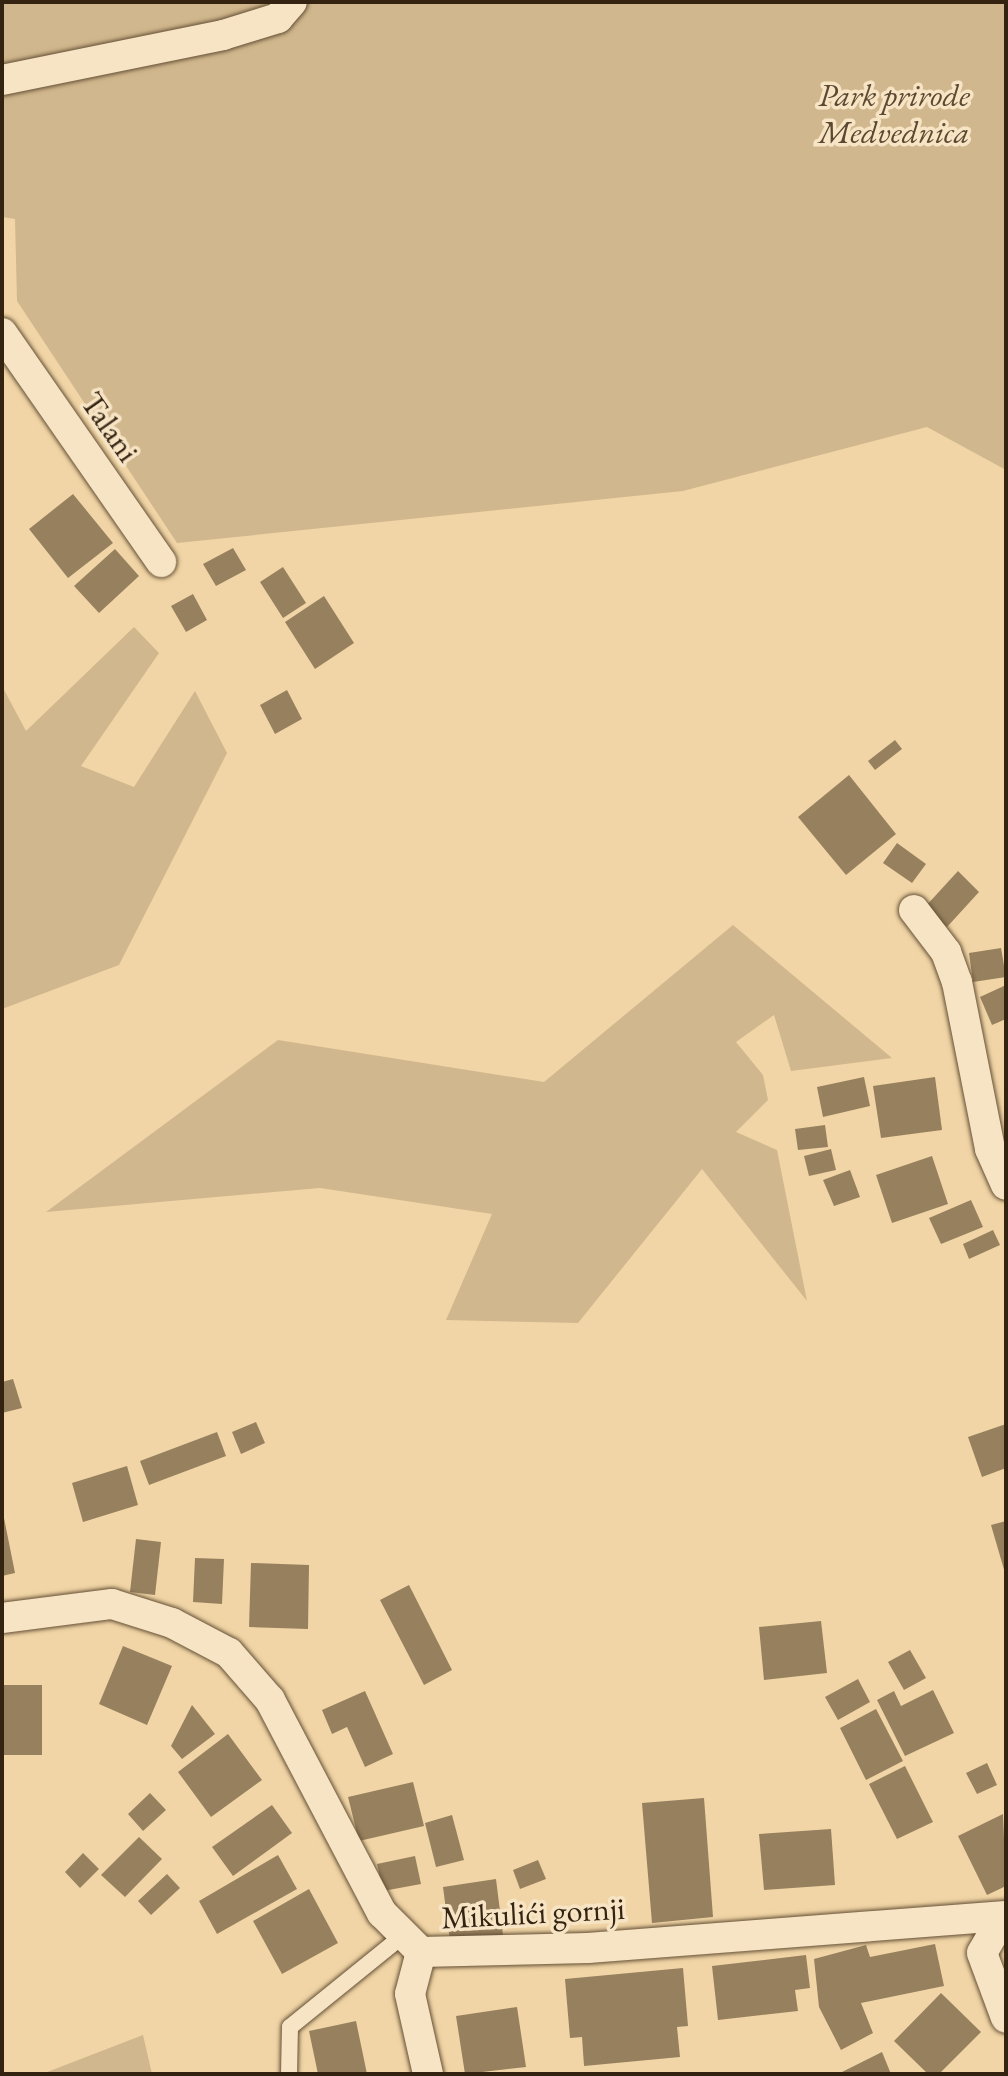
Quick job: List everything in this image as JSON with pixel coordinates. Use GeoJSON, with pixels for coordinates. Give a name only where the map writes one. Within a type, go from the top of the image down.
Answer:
{"type":"FeatureCollection","features":[{"type":"Feature","properties":{"kind":"street"},"geometry":{"type":"LineString","coordinates":[[2,80],[223,35],[278,18],[292,2]]}},
{"type":"Feature","properties":{"kind":"street","name":"Talani"},"geometry":{"type":"LineString","coordinates":[[2,333],[161,562]]}},
{"type":"Feature","properties":{"kind":"street"},"geometry":{"type":"LineString","coordinates":[[914,910],[946,952],[957,982],[990,1149],[1006,1185]]}},
{"type":"Feature","properties":{"kind":"street","name":"Mikulići gornji"},"geometry":{"type":"LineString","coordinates":[[2,1618],[112,1604],[172,1623],[229,1653],[270,1700],[411,1945],[1004,1917]]}},
{"type":"Feature","properties":{"kind":"street"},"geometry":{"type":"LineString","coordinates":[[1004,1917],[982,1953],[1006,2018]]}},
{"type":"Feature","properties":{"kind":"street"},"geometry":{"type":"LineString","coordinates":[[411,1945],[411,2017],[428,2074]]}},
{"type":"Feature","properties":{"kind":"lane"},"geometry":{"type":"LineString","coordinates":[[289,2074],[290,2027],[411,1945]]}},
{"type":"Feature","properties":{"kind":"green space","name":"Park prirode Medvednica"},"geometry":{"type":"Polygon","coordinates":[[[2,2],[1006,2],[1006,470],[927,427],[683,491],[177,543],[17,301],[15,219],[2,217],[2,2]]]}},
{"type":"Feature","properties":{"kind":"green space"},"geometry":{"type":"Polygon","coordinates":[[[134,627],[159,653],[81,766],[134,787],[195,691],[227,753],[119,965],[2,1009],[2,686],[26,731],[134,627]]]}},
{"type":"Feature","properties":{"kind":"green space"},"geometry":{"type":"Polygon","coordinates":[[[733,925],[892,1058],[791,1071],[774,1015],[736,1042],[763,1075],[768,1100],[736,1132],[777,1150],[807,1301],[702,1169],[578,1323],[446,1320],[492,1214],[320,1188],[46,1212],[278,1040],[544,1082],[733,925]]]}},
{"type":"Feature","properties":{"kind":"green space"},"geometry":{"type":"Polygon","coordinates":[[[143,2035],[152,2074],[42,2074],[143,2035]]]}},
{"type":"Feature","properties":{"kind":"building"},"geometry":{"type":"Polygon","coordinates":[[[73,494],[113,543],[68,578],[29,529],[73,494]]]}},
{"type":"Feature","properties":{"kind":"building"},"geometry":{"type":"Polygon","coordinates":[[[233,548],[246,570],[216,586],[203,564],[233,548]]]}},
{"type":"Feature","properties":{"kind":"building"},"geometry":{"type":"Polygon","coordinates":[[[115,549],[139,576],[99,613],[74,586],[115,549]]]}},
{"type":"Feature","properties":{"kind":"building"},"geometry":{"type":"Polygon","coordinates":[[[283,567],[306,603],[283,618],[260,582],[283,567]]]}},
{"type":"Feature","properties":{"kind":"building"},"geometry":{"type":"Polygon","coordinates":[[[193,594],[207,620],[186,632],[171,606],[193,594]]]}},
{"type":"Feature","properties":{"kind":"building"},"geometry":{"type":"Polygon","coordinates":[[[324,596],[354,643],[315,669],[285,622],[324,596]]]}},
{"type":"Feature","properties":{"kind":"building"},"geometry":{"type":"Polygon","coordinates":[[[287,690],[302,719],[275,734],[260,705],[287,690]]]}},
{"type":"Feature","properties":{"kind":"building"},"geometry":{"type":"Polygon","coordinates":[[[895,740],[902,749],[875,770],[868,761],[895,740]]]}},
{"type":"Feature","properties":{"kind":"building"},"geometry":{"type":"Polygon","coordinates":[[[849,775],[896,834],[846,875],[798,817],[849,775]]]}},
{"type":"Feature","properties":{"kind":"building"},"geometry":{"type":"Polygon","coordinates":[[[897,843],[926,864],[912,883],[883,863],[897,843]]]}},
{"type":"Feature","properties":{"kind":"building"},"geometry":{"type":"Polygon","coordinates":[[[958,871],[979,892],[947,927],[925,907],[958,871]]]}},
{"type":"Feature","properties":{"kind":"building"},"geometry":{"type":"Polygon","coordinates":[[[1001,948],[1006,977],[973,982],[969,953],[1001,948]]]}},
{"type":"Feature","properties":{"kind":"building"},"geometry":{"type":"Polygon","coordinates":[[[1006,985],[1006,1019],[992,1025],[980,997],[1006,985]]]}},
{"type":"Feature","properties":{"kind":"building"},"geometry":{"type":"Polygon","coordinates":[[[864,1077],[870,1106],[823,1117],[817,1087],[864,1077]]]}},
{"type":"Feature","properties":{"kind":"building"},"geometry":{"type":"Polygon","coordinates":[[[935,1077],[942,1130],[881,1138],[873,1086],[935,1077]]]}},
{"type":"Feature","properties":{"kind":"building"},"geometry":{"type":"Polygon","coordinates":[[[825,1125],[828,1147],[798,1150],[795,1129],[825,1125]]]}},
{"type":"Feature","properties":{"kind":"building"},"geometry":{"type":"Polygon","coordinates":[[[831,1149],[836,1170],[809,1176],[804,1156],[831,1149]]]}},
{"type":"Feature","properties":{"kind":"building"},"geometry":{"type":"Polygon","coordinates":[[[932,1156],[948,1204],[892,1223],[876,1175],[932,1156]]]}},
{"type":"Feature","properties":{"kind":"building"},"geometry":{"type":"Polygon","coordinates":[[[850,1170],[860,1197],[834,1206],[823,1180],[850,1170]]]}},
{"type":"Feature","properties":{"kind":"building"},"geometry":{"type":"Polygon","coordinates":[[[971,1200],[983,1227],[941,1244],[929,1218],[971,1200]]]}},
{"type":"Feature","properties":{"kind":"building"},"geometry":{"type":"Polygon","coordinates":[[[993,1230],[1000,1245],[969,1259],[963,1244],[993,1230]]]}},
{"type":"Feature","properties":{"kind":"building"},"geometry":{"type":"Polygon","coordinates":[[[13,1379],[22,1408],[2,1413],[2,1382],[13,1379]]]}},
{"type":"Feature","properties":{"kind":"building"},"geometry":{"type":"Polygon","coordinates":[[[256,1422],[265,1443],[241,1454],[232,1432],[256,1422]]]}},
{"type":"Feature","properties":{"kind":"building"},"geometry":{"type":"Polygon","coordinates":[[[1006,1424],[1006,1468],[982,1477],[968,1437],[1006,1424]]]}},
{"type":"Feature","properties":{"kind":"building"},"geometry":{"type":"Polygon","coordinates":[[[217,1432],[226,1456],[149,1485],[140,1461],[217,1432]]]}},
{"type":"Feature","properties":{"kind":"building"},"geometry":{"type":"Polygon","coordinates":[[[127,1466],[138,1505],[83,1522],[72,1483],[127,1466]]]}},
{"type":"Feature","properties":{"kind":"building"},"geometry":{"type":"Polygon","coordinates":[[[2,1508],[15,1573],[2,1576],[2,1508]]]}},
{"type":"Feature","properties":{"kind":"building"},"geometry":{"type":"Polygon","coordinates":[[[1006,1521],[1006,1572],[1005,1573],[991,1525],[1006,1521]]]}},
{"type":"Feature","properties":{"kind":"building"},"geometry":{"type":"Polygon","coordinates":[[[136,1539],[161,1542],[155,1595],[130,1592],[136,1539]]]}},
{"type":"Feature","properties":{"kind":"building"},"geometry":{"type":"Polygon","coordinates":[[[195,1558],[224,1559],[222,1604],[193,1602],[195,1558]]]}},
{"type":"Feature","properties":{"kind":"building"},"geometry":{"type":"Polygon","coordinates":[[[251,1563],[309,1565],[308,1629],[249,1627],[251,1563]]]}},
{"type":"Feature","properties":{"kind":"building"},"geometry":{"type":"Polygon","coordinates":[[[409,1585],[452,1670],[424,1685],[380,1600],[409,1585]]]}},
{"type":"Feature","properties":{"kind":"building"},"geometry":{"type":"Polygon","coordinates":[[[821,1621],[827,1673],[764,1680],[759,1627],[821,1621]]]}},
{"type":"Feature","properties":{"kind":"building"},"geometry":{"type":"Polygon","coordinates":[[[123,1646],[172,1666],[147,1725],[99,1704],[123,1646]]]}},
{"type":"Feature","properties":{"kind":"building"},"geometry":{"type":"Polygon","coordinates":[[[910,1650],[926,1678],[904,1690],[888,1662],[910,1650]]]}},
{"type":"Feature","properties":{"kind":"building"},"geometry":{"type":"Polygon","coordinates":[[[858,1679],[870,1702],[838,1720],[825,1697],[858,1679]]]}},
{"type":"Feature","properties":{"kind":"building"},"geometry":{"type":"Polygon","coordinates":[[[2,1685],[42,1685],[42,1755],[2,1755],[2,1685]]]}},
{"type":"Feature","properties":{"kind":"building"},"geometry":{"type":"Polygon","coordinates":[[[933,1690],[954,1733],[905,1756],[877,1700],[894,1691],[901,1706],[933,1690]]]}},
{"type":"Feature","properties":{"kind":"building"},"geometry":{"type":"Polygon","coordinates":[[[365,1691],[393,1754],[365,1767],[347,1727],[332,1734],[322,1710],[365,1691]]]}},
{"type":"Feature","properties":{"kind":"building"},"geometry":{"type":"Polygon","coordinates":[[[192,1705],[215,1734],[182,1759],[171,1746],[192,1705]]]}},
{"type":"Feature","properties":{"kind":"building"},"geometry":{"type":"Polygon","coordinates":[[[876,1709],[903,1761],[866,1780],[840,1728],[876,1709]]]}},
{"type":"Feature","properties":{"kind":"building"},"geometry":{"type":"Polygon","coordinates":[[[228,1734],[262,1780],[211,1817],[178,1772],[228,1734]]]}},
{"type":"Feature","properties":{"kind":"building"},"geometry":{"type":"Polygon","coordinates":[[[987,1763],[997,1785],[977,1794],[966,1773],[987,1763]]]}},
{"type":"Feature","properties":{"kind":"building"},"geometry":{"type":"Polygon","coordinates":[[[905,1766],[933,1822],[897,1839],[869,1784],[905,1766]]]}},
{"type":"Feature","properties":{"kind":"building"},"geometry":{"type":"Polygon","coordinates":[[[413,1782],[424,1826],[359,1841],[348,1797],[413,1782]]]}},
{"type":"Feature","properties":{"kind":"building"},"geometry":{"type":"Polygon","coordinates":[[[150,1793],[166,1810],[143,1831],[128,1814],[150,1793]]]}},
{"type":"Feature","properties":{"kind":"building"},"geometry":{"type":"Polygon","coordinates":[[[704,1798],[713,1917],[652,1923],[642,1803],[704,1798]]]}},
{"type":"Feature","properties":{"kind":"building"},"geometry":{"type":"Polygon","coordinates":[[[272,1805],[292,1833],[233,1876],[212,1847],[272,1805]]]}},
{"type":"Feature","properties":{"kind":"building"},"geometry":{"type":"Polygon","coordinates":[[[1003,1814],[1006,1886],[987,1895],[958,1836],[1003,1814]]]}},
{"type":"Feature","properties":{"kind":"building"},"geometry":{"type":"Polygon","coordinates":[[[452,1815],[464,1860],[436,1867],[425,1823],[452,1815]]]}},
{"type":"Feature","properties":{"kind":"building"},"geometry":{"type":"Polygon","coordinates":[[[831,1829],[835,1885],[764,1890],[759,1834],[831,1829]]]}},
{"type":"Feature","properties":{"kind":"building"},"geometry":{"type":"Polygon","coordinates":[[[139,1837],[162,1859],[125,1897],[101,1875],[139,1837]]]}},
{"type":"Feature","properties":{"kind":"building"},"geometry":{"type":"Polygon","coordinates":[[[83,1853],[99,1869],[80,1888],[65,1872],[83,1853]]]}},
{"type":"Feature","properties":{"kind":"building"},"geometry":{"type":"Polygon","coordinates":[[[278,1855],[297,1889],[217,1934],[199,1901],[278,1855]]]}},
{"type":"Feature","properties":{"kind":"building"},"geometry":{"type":"Polygon","coordinates":[[[415,1856],[421,1884],[383,1891],[377,1864],[415,1856]]]}},
{"type":"Feature","properties":{"kind":"building"},"geometry":{"type":"Polygon","coordinates":[[[538,1860],[546,1879],[520,1889],[513,1870],[538,1860]]]}},
{"type":"Feature","properties":{"kind":"building"},"geometry":{"type":"Polygon","coordinates":[[[167,1874],[180,1888],[151,1915],[138,1901],[167,1874]]]}},
{"type":"Feature","properties":{"kind":"building"},"geometry":{"type":"Polygon","coordinates":[[[496,1879],[503,1935],[450,1941],[443,1887],[496,1879]]]}},
{"type":"Feature","properties":{"kind":"building"},"geometry":{"type":"Polygon","coordinates":[[[309,1889],[338,1943],[282,1974],[253,1921],[309,1889]]]}},
{"type":"Feature","properties":{"kind":"building"},"geometry":{"type":"Polygon","coordinates":[[[935,1944],[944,1986],[861,2003],[873,2033],[841,2050],[819,2007],[814,1959],[866,1945],[870,1957],[935,1944]]]}},
{"type":"Feature","properties":{"kind":"building"},"geometry":{"type":"Polygon","coordinates":[[[806,1955],[810,1988],[795,1990],[798,2011],[718,2020],[712,1966],[806,1955]]]}},
{"type":"Feature","properties":{"kind":"building"},"geometry":{"type":"Polygon","coordinates":[[[683,1968],[688,2026],[677,2027],[680,2057],[584,2066],[582,2037],[570,2038],[565,1979],[683,1968]]]}},
{"type":"Feature","properties":{"kind":"building"},"geometry":{"type":"Polygon","coordinates":[[[941,1993],[981,2032],[939,2074],[928,2074],[894,2041],[941,1993]]]}},
{"type":"Feature","properties":{"kind":"building"},"geometry":{"type":"Polygon","coordinates":[[[517,2007],[526,2067],[465,2074],[456,2016],[517,2007]]]}},
{"type":"Feature","properties":{"kind":"building"},"geometry":{"type":"Polygon","coordinates":[[[356,2021],[367,2074],[318,2074],[309,2031],[356,2021]]]}},
{"type":"Feature","properties":{"kind":"building"},"geometry":{"type":"Polygon","coordinates":[[[882,2052],[891,2074],[838,2074],[882,2052]]]}}]}
